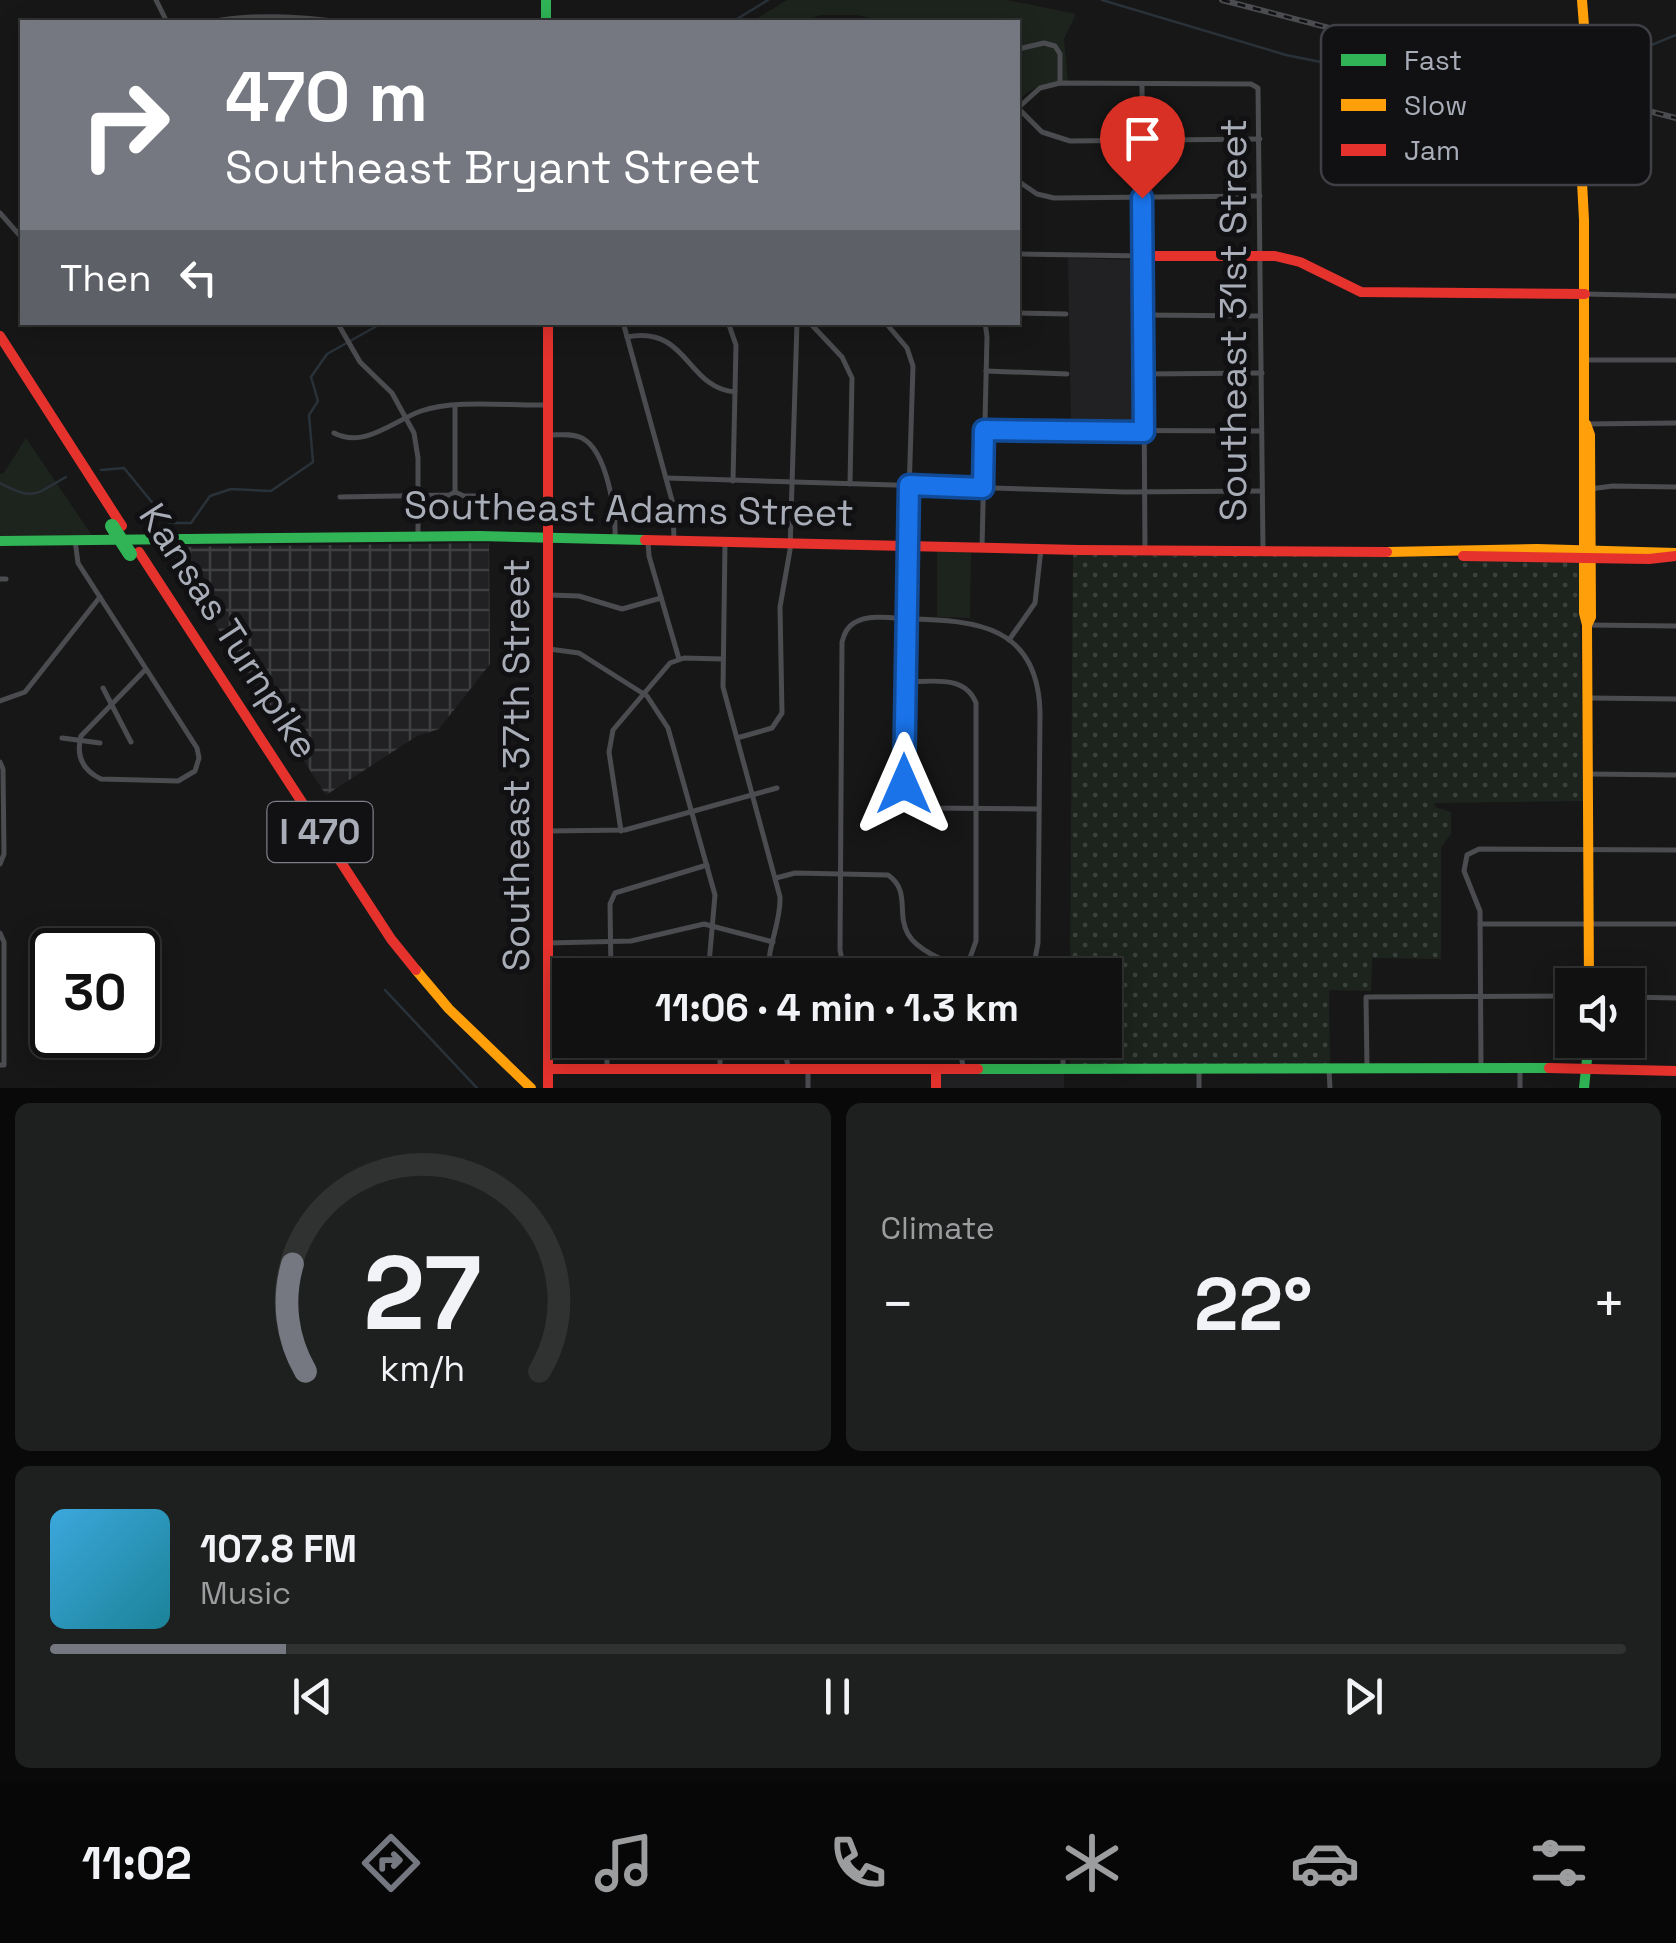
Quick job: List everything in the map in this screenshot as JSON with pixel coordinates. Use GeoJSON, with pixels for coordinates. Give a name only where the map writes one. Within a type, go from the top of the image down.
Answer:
{"type":"FeatureCollection","features":[{"type":"Feature","properties":{"kind":"main road"},"geometry":{"type":"LineString","coordinates":[[1582,0],[1584,25]]}},
{"type":"Feature","properties":{"kind":"main road"},"geometry":{"type":"LineString","coordinates":[[1581,185],[1591,617],[1587,698],[1589,968]]}},
{"type":"Feature","properties":{"kind":"main road"},"geometry":{"type":"LineString","coordinates":[[1144,256],[1261,256],[1300,262],[1346,288],[1362,292],[1584,294]]}},
{"type":"Feature","properties":{"kind":"main road","name":"Southeast 37th Street"},"geometry":{"type":"LineString","coordinates":[[548,325],[548,1088]]}},
{"type":"Feature","properties":{"kind":"main road","name":"Kansas Turnpike"},"geometry":{"type":"LineString","coordinates":[[0,336],[117,526]]}},
{"type":"Feature","properties":{"kind":"main road","name":"Kansas Turnpike"},"geometry":{"type":"LineString","coordinates":[[0,353],[391,939],[450,1008],[531,1088]]}},
{"type":"Feature","properties":{"kind":"main road","name":"Southeast Adams Street"},"geometry":{"type":"LineString","coordinates":[[0,541],[549,537],[1041,550],[1676,555]]}},
{"type":"Feature","properties":{"kind":"main road","name":"Kansas Turnpike"},"geometry":{"type":"LineString","coordinates":[[135,553],[387,948],[445,1017],[518,1088]]}},
{"type":"Feature","properties":{"kind":"main road"},"geometry":{"type":"LineString","coordinates":[[1584,1088],[1587,1058]]}},
{"type":"Feature","properties":{"kind":"main road"},"geometry":{"type":"LineString","coordinates":[[548,1070],[1676,1071]]}},
{"type":"Feature","properties":{"kind":"main road"},"geometry":{"type":"LineString","coordinates":[[936,1070],[936,1088]]}},
{"type":"Feature","properties":{"kind":"street"},"geometry":{"type":"LineString","coordinates":[[222,20],[324,20]]}},
{"type":"Feature","properties":{"kind":"street"},"geometry":{"type":"LineString","coordinates":[[1020,49],[1044,43],[1054,46],[1060,54],[1060,83]]}},
{"type":"Feature","properties":{"kind":"street"},"geometry":{"type":"LineString","coordinates":[[1020,106],[1040,88],[1060,83],[1142,85],[1146,551]]}},
{"type":"Feature","properties":{"kind":"street","name":"Southeast 31st Street"},"geometry":{"type":"LineString","coordinates":[[1142,85],[1252,84],[1258,88],[1263,551]]}},
{"type":"Feature","properties":{"kind":"street"},"geometry":{"type":"LineString","coordinates":[[1020,110],[1042,132],[1063,140],[1260,139]]}},
{"type":"Feature","properties":{"kind":"street"},"geometry":{"type":"LineString","coordinates":[[1020,182],[1050,197],[1260,196]]}},
{"type":"Feature","properties":{"kind":"street"},"geometry":{"type":"LineString","coordinates":[[0,213],[20,236]]}},
{"type":"Feature","properties":{"kind":"street"},"geometry":{"type":"LineString","coordinates":[[1020,254],[1144,256]]}},
{"type":"Feature","properties":{"kind":"street"},"geometry":{"type":"LineString","coordinates":[[1584,294],[1676,296]]}},
{"type":"Feature","properties":{"kind":"street"},"geometry":{"type":"LineString","coordinates":[[1020,313],[1066,314]]}},
{"type":"Feature","properties":{"kind":"street"},"geometry":{"type":"LineString","coordinates":[[1144,315],[1260,316]]}},
{"type":"Feature","properties":{"kind":"street"},"geometry":{"type":"LineString","coordinates":[[339,325],[360,362],[392,394],[408,417],[418,458],[418,537]]}},
{"type":"Feature","properties":{"kind":"street"},"geometry":{"type":"LineString","coordinates":[[624,325],[674,510],[674,540]]}},
{"type":"Feature","properties":{"kind":"street"},"geometry":{"type":"LineString","coordinates":[[729,325],[736,345],[732,481]]}},
{"type":"Feature","properties":{"kind":"street"},"geometry":{"type":"LineString","coordinates":[[737,738],[772,728],[782,716],[780,607],[788,566],[797,325]]}},
{"type":"Feature","properties":{"kind":"street"},"geometry":{"type":"LineString","coordinates":[[812,325],[842,357],[852,378],[850,484]]}},
{"type":"Feature","properties":{"kind":"street"},"geometry":{"type":"LineString","coordinates":[[888,325],[908,348],[912,366],[904,784],[909,798],[927,808],[1039,809]]}},
{"type":"Feature","properties":{"kind":"street"},"geometry":{"type":"LineString","coordinates":[[982,548],[985,325]]}},
{"type":"Feature","properties":{"kind":"street"},"geometry":{"type":"LineString","coordinates":[[627,337],[644,334],[664,339],[713,386],[735,392]]}},
{"type":"Feature","properties":{"kind":"street"},"geometry":{"type":"LineString","coordinates":[[1585,360],[1676,360]]}},
{"type":"Feature","properties":{"kind":"street"},"geometry":{"type":"LineString","coordinates":[[986,371],[1068,374]]}},
{"type":"Feature","properties":{"kind":"street"},"geometry":{"type":"LineString","coordinates":[[1144,374],[1262,373]]}},
{"type":"Feature","properties":{"kind":"street"},"geometry":{"type":"LineString","coordinates":[[334,433],[343,438],[362,438],[424,410],[549,405]]}},
{"type":"Feature","properties":{"kind":"street"},"geometry":{"type":"LineString","coordinates":[[455,406],[456,492]]}},
{"type":"Feature","properties":{"kind":"street"},"geometry":{"type":"LineString","coordinates":[[1586,424],[1676,423]]}},
{"type":"Feature","properties":{"kind":"street"},"geometry":{"type":"LineString","coordinates":[[984,430],[1261,432]]}},
{"type":"Feature","properties":{"kind":"street"},"geometry":{"type":"LineString","coordinates":[[549,435],[578,436],[594,450],[614,511],[615,538]]}},
{"type":"Feature","properties":{"kind":"street"},"geometry":{"type":"LineString","coordinates":[[666,478],[1145,492],[1262,491]]}},
{"type":"Feature","properties":{"kind":"street"},"geometry":{"type":"LineString","coordinates":[[1587,489],[1676,487]]}},
{"type":"Feature","properties":{"kind":"street"},"geometry":{"type":"LineString","coordinates":[[456,492],[480,496]]}},
{"type":"Feature","properties":{"kind":"street"},"geometry":{"type":"LineString","coordinates":[[340,497],[456,492]]}},
{"type":"Feature","properties":{"kind":"street"},"geometry":{"type":"LineString","coordinates":[[648,539],[649,556],[679,659]]}},
{"type":"Feature","properties":{"kind":"street"},"geometry":{"type":"LineString","coordinates":[[75,540],[76,559],[100,597],[146,668],[197,748],[200,758],[194,773],[178,780],[100,779],[90,774],[82,762],[80,740],[86,727],[146,668]]}},
{"type":"Feature","properties":{"kind":"street"},"geometry":{"type":"LineString","coordinates":[[726,541],[724,687],[776,878],[780,912],[771,958]]}},
{"type":"Feature","properties":{"kind":"street"},"geometry":{"type":"LineString","coordinates":[[1009,640],[1035,603],[1041,550]]}},
{"type":"Feature","properties":{"kind":"street"},"geometry":{"type":"LineString","coordinates":[[550,595],[579,596],[622,609],[661,598]]}},
{"type":"Feature","properties":{"kind":"street"},"geometry":{"type":"LineString","coordinates":[[0,701],[19,696],[30,686],[100,597]]}},
{"type":"Feature","properties":{"kind":"street"},"geometry":{"type":"LineString","coordinates":[[841,958],[843,636],[850,626],[867,619],[905,618],[973,622],[1009,640],[1028,664],[1038,692],[1035,958]]}},
{"type":"Feature","properties":{"kind":"street"},"geometry":{"type":"LineString","coordinates":[[1588,625],[1676,626]]}},
{"type":"Feature","properties":{"kind":"street"},"geometry":{"type":"LineString","coordinates":[[549,649],[579,653],[643,694],[668,728],[715,894],[710,958]]}},
{"type":"Feature","properties":{"kind":"street"},"geometry":{"type":"LineString","coordinates":[[620,830],[610,742],[616,726],[667,666],[679,659],[722,659]]}},
{"type":"Feature","properties":{"kind":"street"},"geometry":{"type":"LineString","coordinates":[[905,682],[954,682],[968,689],[977,706],[976,940],[970,958]]}},
{"type":"Feature","properties":{"kind":"street"},"geometry":{"type":"LineString","coordinates":[[103,688],[131,742]]}},
{"type":"Feature","properties":{"kind":"street"},"geometry":{"type":"LineString","coordinates":[[1587,698],[1676,699]]}},
{"type":"Feature","properties":{"kind":"street"},"geometry":{"type":"LineString","coordinates":[[62,738],[100,743]]}},
{"type":"Feature","properties":{"kind":"street"},"geometry":{"type":"LineString","coordinates":[[0,762],[4,837],[0,864]]}},
{"type":"Feature","properties":{"kind":"street"},"geometry":{"type":"LineString","coordinates":[[1588,774],[1676,775]]}},
{"type":"Feature","properties":{"kind":"street"},"geometry":{"type":"LineString","coordinates":[[548,832],[620,830],[776,788]]}},
{"type":"Feature","properties":{"kind":"street"},"geometry":{"type":"LineString","coordinates":[[1481,1070],[1480,924],[1478,902],[1464,871],[1467,855],[1480,848],[1676,850]]}},
{"type":"Feature","properties":{"kind":"street"},"geometry":{"type":"LineString","coordinates":[[611,958],[610,904],[616,893],[707,865]]}},
{"type":"Feature","properties":{"kind":"street"},"geometry":{"type":"LineString","coordinates":[[776,878],[795,873],[877,872],[893,878],[902,891],[904,923],[910,937],[943,958]]}},
{"type":"Feature","properties":{"kind":"street"},"geometry":{"type":"LineString","coordinates":[[1480,924],[1676,924]]}},
{"type":"Feature","properties":{"kind":"street"},"geometry":{"type":"LineString","coordinates":[[548,943],[638,940],[694,925],[714,926],[773,942]]}},
{"type":"Feature","properties":{"kind":"street"},"geometry":{"type":"LineString","coordinates":[[0,933],[4,942],[4,1065],[0,1065]]}},
{"type":"Feature","properties":{"kind":"street"},"geometry":{"type":"LineString","coordinates":[[1367,1070],[1366,997],[1555,996]]}},
{"type":"Feature","properties":{"kind":"street"},"geometry":{"type":"LineString","coordinates":[[1645,997],[1676,998]]}},
{"type":"Feature","properties":{"kind":"street"},"geometry":{"type":"LineString","coordinates":[[607,1058],[607,1070]]}},
{"type":"Feature","properties":{"kind":"street"},"geometry":{"type":"LineString","coordinates":[[720,1058],[720,1070]]}},
{"type":"Feature","properties":{"kind":"street"},"geometry":{"type":"LineString","coordinates":[[786,1058],[788,1070]]}},
{"type":"Feature","properties":{"kind":"street"},"geometry":{"type":"LineString","coordinates":[[962,1058],[964,1070]]}},
{"type":"Feature","properties":{"kind":"street"},"geometry":{"type":"LineString","coordinates":[[1063,1058],[1063,1070]]}},
{"type":"Feature","properties":{"kind":"street"},"geometry":{"type":"LineString","coordinates":[[808,1070],[808,1088]]}},
{"type":"Feature","properties":{"kind":"street"},"geometry":{"type":"LineString","coordinates":[[1329,1070],[1330,1088]]}},
{"type":"Feature","properties":{"kind":"street"},"geometry":{"type":"LineString","coordinates":[[1520,1070],[1520,1088]]}},
{"type":"Feature","properties":{"kind":"street"},"geometry":{"type":"LineString","coordinates":[[1199,1071],[1199,1088]]}},
{"type":"Feature","properties":{"kind":"shaded area"},"geometry":{"type":"Polygon","coordinates":[[[787,0],[1007,0],[1076,14],[1064,39],[1068,81],[1040,86],[1020,99],[1020,20],[881,20],[857,15],[821,15],[806,20],[754,20],[787,0]]]}},
{"type":"Feature","properties":{"kind":"shaded area"},"geometry":{"type":"Polygon","coordinates":[[[1068,258],[1140,260],[1142,429],[1071,429],[1068,258]]]}},
{"type":"Feature","properties":{"kind":"shaded area"},"geometry":{"type":"Polygon","coordinates":[[[26,438],[95,540],[0,541],[0,474],[26,438]]]}},
{"type":"Feature","properties":{"kind":"shaded area"},"geometry":{"type":"Polygon","coordinates":[[[489,543],[490,664],[439,729],[417,736],[326,795],[178,567],[171,547],[489,543]]]}},
{"type":"Feature","properties":{"kind":"shaded area"},"geometry":{"type":"Polygon","coordinates":[[[937,551],[971,552],[970,618],[937,617],[937,551]]]}},
{"type":"Feature","properties":{"kind":"shaded area"},"geometry":{"type":"Polygon","coordinates":[[[1073,555],[1426,557],[1579,563],[1583,801],[1435,803],[1435,807],[1451,812],[1451,834],[1441,847],[1441,959],[1372,958],[1371,991],[1329,990],[1330,1067],[1070,1067],[1070,1058],[1122,1058],[1122,958],[1070,958],[1073,555]]]}},
{"type":"Feature","properties":{"kind":"shaded area"},"geometry":{"type":"Polygon","coordinates":[[[1064,1073],[1064,1088],[939,1088],[939,1074],[1064,1073]]]}},
{"type":"Feature","properties":{"kind":"waterway"},"geometry":{"type":"LineString","coordinates":[[735,20],[768,0]]}},
{"type":"Feature","properties":{"kind":"waterway"},"geometry":{"type":"LineString","coordinates":[[1102,0],[1321,62]]}},
{"type":"Feature","properties":{"kind":"waterway"},"geometry":{"type":"LineString","coordinates":[[1651,45],[1676,35]]}},
{"type":"Feature","properties":{"kind":"waterway"},"geometry":{"type":"LineString","coordinates":[[101,470],[124,468],[169,523],[191,523],[210,496],[231,489],[271,491],[313,462],[309,415],[318,401],[311,377],[327,354],[379,325]]}},
{"type":"Feature","properties":{"kind":"waterway"},"geometry":{"type":"LineString","coordinates":[[0,483],[34,494],[66,477]]}},
{"type":"Feature","properties":{"kind":"waterway"},"geometry":{"type":"LineString","coordinates":[[385,990],[477,1088]]}},
{"type":"Feature","properties":{"kind":"railway"},"geometry":{"type":"LineString","coordinates":[[1222,0],[1321,26]]}},
{"type":"Feature","properties":{"kind":"railway"},"geometry":{"type":"LineString","coordinates":[[1651,112],[1676,118]]}},
{"type":"Feature","properties":{"kind":"traffic: fast"},"geometry":{"type":"LineString","coordinates":[[546,0],[546,20]]}},
{"type":"Feature","properties":{"kind":"traffic: fast"},"geometry":{"type":"LineString","coordinates":[[112,526],[130,554]]}},
{"type":"Feature","properties":{"kind":"traffic: fast"},"geometry":{"type":"LineString","coordinates":[[0,541],[479,536],[645,540]]}},
{"type":"Feature","properties":{"kind":"traffic: fast"},"geometry":{"type":"LineString","coordinates":[[1584,1088],[1587,1058]]}},
{"type":"Feature","properties":{"kind":"traffic: fast"},"geometry":{"type":"LineString","coordinates":[[978,1069],[1549,1068]]}},
{"type":"Feature","properties":{"kind":"traffic: slow"},"geometry":{"type":"LineString","coordinates":[[1582,0],[1584,25]]}},
{"type":"Feature","properties":{"kind":"traffic: slow"},"geometry":{"type":"LineString","coordinates":[[1582,185],[1587,625]]}},
{"type":"Feature","properties":{"kind":"traffic: slow"},"geometry":{"type":"LineString","coordinates":[[1586,424],[1590,435],[1591,617],[1587,625],[1589,968]]}},
{"type":"Feature","properties":{"kind":"traffic: slow"},"geometry":{"type":"LineString","coordinates":[[1387,552],[1537,549],[1676,553]]}},
{"type":"Feature","properties":{"kind":"traffic: slow"},"geometry":{"type":"LineString","coordinates":[[416,970],[449,1009],[531,1088]]}},
{"type":"Feature","properties":{"kind":"traffic: jam"},"geometry":{"type":"LineString","coordinates":[[1143,256],[1275,256],[1300,262],[1361,292],[1585,294]]}},
{"type":"Feature","properties":{"kind":"traffic: jam"},"geometry":{"type":"LineString","coordinates":[[548,325],[548,1088]]}},
{"type":"Feature","properties":{"kind":"traffic: jam"},"geometry":{"type":"LineString","coordinates":[[0,336],[122,526]]}},
{"type":"Feature","properties":{"kind":"traffic: jam"},"geometry":{"type":"LineString","coordinates":[[645,540],[1387,552]]}},
{"type":"Feature","properties":{"kind":"traffic: jam"},"geometry":{"type":"LineString","coordinates":[[139,552],[391,939],[416,970]]}},
{"type":"Feature","properties":{"kind":"traffic: jam"},"geometry":{"type":"LineString","coordinates":[[1463,556],[1676,556]]}},
{"type":"Feature","properties":{"kind":"traffic: jam"},"geometry":{"type":"LineString","coordinates":[[1549,1068],[1676,1071]]}},
{"type":"Feature","properties":{"kind":"traffic: jam"},"geometry":{"type":"LineString","coordinates":[[548,1069],[978,1069]]}},
{"type":"Feature","properties":{"kind":"traffic: jam"},"geometry":{"type":"LineString","coordinates":[[936,1070],[936,1088]]}},
{"type":"Feature","properties":{"kind":"route"},"geometry":{"type":"LineString","coordinates":[[904,784],[909,485],[983,488],[984,430],[1144,432],[1142,198]]}}]}
